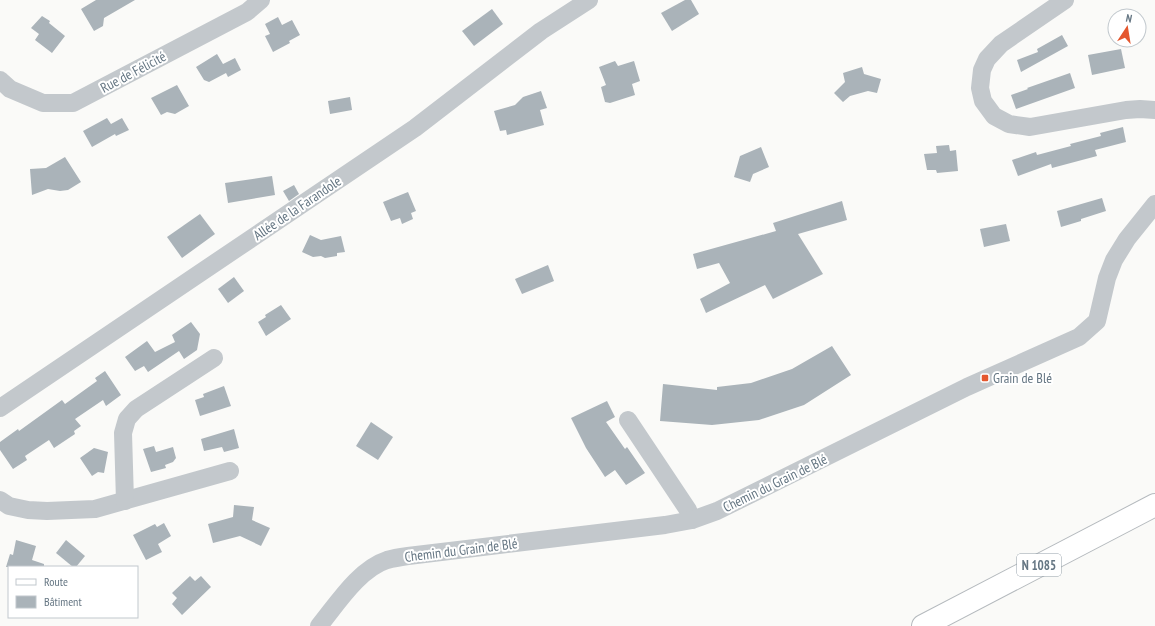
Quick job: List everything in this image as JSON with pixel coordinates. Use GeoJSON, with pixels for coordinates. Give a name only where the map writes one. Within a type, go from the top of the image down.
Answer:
{"type":"FeatureCollection","features":[{"type":"Feature","properties":{"kind":"main road","name":"N 1085"},"geometry":{"type":"LineString","coordinates":[[923,626],[1155,505]]}},
{"type":"Feature","properties":{"kind":"street","name":"Rue de Félicité"},"geometry":{"type":"LineString","coordinates":[[0,80],[10,89],[44,103],[73,103],[247,12],[261,0]]}},
{"type":"Feature","properties":{"kind":"street","name":"Allée de la Farandole"},"geometry":{"type":"LineString","coordinates":[[0,408],[415,128],[541,31],[589,0]]}},
{"type":"Feature","properties":{"kind":"street"},"geometry":{"type":"LineString","coordinates":[[1065,0],[1001,44],[987,59],[982,70],[980,88],[983,101],[994,116],[1009,124],[1030,127],[1126,110],[1155,110]]}},
{"type":"Feature","properties":{"kind":"street","name":"Chemin du Grain de Blé"},"geometry":{"type":"LineString","coordinates":[[319,626],[356,582],[369,569],[387,560],[408,556],[657,526],[692,520],[717,511],[973,384],[1079,337],[1097,321],[1107,278],[1114,260],[1127,239],[1155,204]]}},
{"type":"Feature","properties":{"kind":"street"},"geometry":{"type":"LineString","coordinates":[[125,501],[123,433],[127,419],[136,409],[214,358]]}},
{"type":"Feature","properties":{"kind":"street"},"geometry":{"type":"LineString","coordinates":[[628,420],[688,510],[692,520]]}},
{"type":"Feature","properties":{"kind":"street"},"geometry":{"type":"LineString","coordinates":[[0,500],[9,506],[28,510],[47,511],[95,509],[230,471]]}},
{"type":"Feature","properties":{"kind":"building"},"geometry":{"type":"Polygon","coordinates":[[[96,0],[135,0],[104,18],[103,26],[94,31],[81,9],[96,0]]]}},
{"type":"Feature","properties":{"kind":"building"},"geometry":{"type":"Polygon","coordinates":[[[685,0],[691,0],[699,14],[672,31],[661,13],[685,0]]]}},
{"type":"Feature","properties":{"kind":"building"},"geometry":{"type":"Polygon","coordinates":[[[492,9],[503,24],[474,46],[462,31],[492,9]]]}},
{"type":"Feature","properties":{"kind":"building"},"geometry":{"type":"Polygon","coordinates":[[[42,16],[50,21],[49,23],[65,36],[52,53],[35,40],[39,34],[31,28],[42,16]]]}},
{"type":"Feature","properties":{"kind":"building"},"geometry":{"type":"Polygon","coordinates":[[[278,17],[282,25],[292,20],[300,35],[289,41],[290,43],[273,52],[265,36],[270,34],[265,24],[278,17]]]}},
{"type":"Feature","properties":{"kind":"building"},"geometry":{"type":"Polygon","coordinates":[[[1062,35],[1068,46],[1021,72],[1017,60],[1038,52],[1037,49],[1062,35]]]}},
{"type":"Feature","properties":{"kind":"building"},"geometry":{"type":"Polygon","coordinates":[[[1121,49],[1125,68],[1092,75],[1088,55],[1121,49]]]}},
{"type":"Feature","properties":{"kind":"building"},"geometry":{"type":"Polygon","coordinates":[[[217,54],[223,64],[235,58],[241,70],[228,77],[226,73],[209,82],[204,80],[196,67],[217,54]]]}},
{"type":"Feature","properties":{"kind":"building"},"geometry":{"type":"Polygon","coordinates":[[[615,61],[618,66],[634,61],[640,81],[632,84],[635,95],[610,103],[605,102],[601,87],[606,85],[599,67],[615,61]]]}},
{"type":"Feature","properties":{"kind":"building"},"geometry":{"type":"Polygon","coordinates":[[[862,67],[864,74],[881,79],[877,93],[868,91],[850,96],[843,102],[834,93],[845,82],[843,73],[862,67]]]}},
{"type":"Feature","properties":{"kind":"building"},"geometry":{"type":"Polygon","coordinates":[[[1070,73],[1075,88],[1016,109],[1011,95],[1070,73]]]}},
{"type":"Feature","properties":{"kind":"building"},"geometry":{"type":"Polygon","coordinates":[[[177,85],[189,106],[175,114],[167,112],[161,115],[151,98],[177,85]]]}},
{"type":"Feature","properties":{"kind":"building"},"geometry":{"type":"Polygon","coordinates":[[[541,91],[547,108],[540,110],[544,125],[507,135],[506,130],[500,131],[494,111],[515,105],[523,97],[541,91]]]}},
{"type":"Feature","properties":{"kind":"building"},"geometry":{"type":"Polygon","coordinates":[[[350,97],[352,110],[330,114],[328,101],[350,97]]]}},
{"type":"Feature","properties":{"kind":"building"},"geometry":{"type":"Polygon","coordinates":[[[107,118],[111,124],[122,118],[129,130],[116,136],[115,134],[92,147],[83,131],[107,118]]]}},
{"type":"Feature","properties":{"kind":"building"},"geometry":{"type":"Polygon","coordinates":[[[1123,127],[1126,142],[1095,150],[1097,156],[1052,168],[1051,164],[1018,176],[1012,160],[1036,152],[1037,155],[1071,146],[1070,144],[1101,136],[1100,133],[1123,127]]]}},
{"type":"Feature","properties":{"kind":"building"},"geometry":{"type":"Polygon","coordinates":[[[949,145],[950,151],[956,150],[958,171],[937,173],[936,170],[927,170],[924,154],[937,153],[936,146],[949,145]]]}},
{"type":"Feature","properties":{"kind":"building"},"geometry":{"type":"Polygon","coordinates":[[[761,147],[769,167],[753,174],[750,182],[734,177],[740,156],[761,147]]]}},
{"type":"Feature","properties":{"kind":"building"},"geometry":{"type":"Polygon","coordinates":[[[65,157],[81,182],[68,190],[60,191],[48,189],[32,195],[30,169],[46,168],[65,157]]]}},
{"type":"Feature","properties":{"kind":"building"},"geometry":{"type":"Polygon","coordinates":[[[272,176],[275,195],[228,203],[225,183],[272,176]]]}},
{"type":"Feature","properties":{"kind":"building"},"geometry":{"type":"Polygon","coordinates":[[[294,185],[299,194],[289,201],[283,191],[294,185]]]}},
{"type":"Feature","properties":{"kind":"building"},"geometry":{"type":"Polygon","coordinates":[[[408,192],[416,211],[411,213],[413,219],[402,224],[400,218],[391,221],[383,202],[408,192]]]}},
{"type":"Feature","properties":{"kind":"building"},"geometry":{"type":"Polygon","coordinates":[[[1102,198],[1106,211],[1061,227],[1057,211],[1102,198]]]}},
{"type":"Feature","properties":{"kind":"building"},"geometry":{"type":"Polygon","coordinates":[[[842,201],[847,220],[798,234],[823,274],[773,299],[765,285],[706,313],[700,299],[730,283],[719,263],[697,269],[693,254],[776,231],[773,223],[842,201]]]}},
{"type":"Feature","properties":{"kind":"building"},"geometry":{"type":"Polygon","coordinates":[[[200,214],[215,234],[182,258],[167,237],[200,214]]]}},
{"type":"Feature","properties":{"kind":"building"},"geometry":{"type":"Polygon","coordinates":[[[1006,224],[1010,241],[984,247],[980,229],[1006,224]]]}},
{"type":"Feature","properties":{"kind":"building"},"geometry":{"type":"Polygon","coordinates":[[[310,235],[321,240],[341,236],[345,252],[337,253],[337,256],[325,258],[321,256],[313,257],[302,252],[310,235]]]}},
{"type":"Feature","properties":{"kind":"building"},"geometry":{"type":"Polygon","coordinates":[[[548,265],[554,281],[522,294],[515,279],[548,265]]]}},
{"type":"Feature","properties":{"kind":"building"},"geometry":{"type":"Polygon","coordinates":[[[234,277],[244,291],[228,303],[218,289],[234,277]]]}},
{"type":"Feature","properties":{"kind":"building"},"geometry":{"type":"Polygon","coordinates":[[[281,305],[291,319],[266,336],[258,322],[266,317],[265,315],[281,305]]]}},
{"type":"Feature","properties":{"kind":"building"},"geometry":{"type":"Polygon","coordinates":[[[191,322],[200,334],[197,350],[184,359],[179,351],[148,372],[144,366],[135,371],[125,357],[147,341],[155,352],[175,342],[172,335],[191,322]]]}},
{"type":"Feature","properties":{"kind":"building"},"geometry":{"type":"Polygon","coordinates":[[[832,346],[851,375],[804,405],[759,420],[712,425],[660,421],[663,384],[717,390],[717,387],[751,383],[792,369],[832,346]]]}},
{"type":"Feature","properties":{"kind":"building"},"geometry":{"type":"Polygon","coordinates":[[[105,371],[121,395],[106,406],[103,400],[75,419],[81,426],[74,431],[75,434],[54,448],[49,440],[25,456],[27,460],[13,469],[0,450],[0,442],[18,429],[19,431],[62,400],[65,404],[97,381],[95,378],[105,371]]]}},
{"type":"Feature","properties":{"kind":"building"},"geometry":{"type":"Polygon","coordinates":[[[224,386],[231,406],[200,416],[195,400],[204,397],[203,394],[224,386]]]}},
{"type":"Feature","properties":{"kind":"building"},"geometry":{"type":"Polygon","coordinates":[[[607,401],[615,417],[606,422],[625,449],[627,447],[645,473],[626,485],[615,470],[605,477],[586,448],[571,418],[607,401]]]}},
{"type":"Feature","properties":{"kind":"building"},"geometry":{"type":"Polygon","coordinates":[[[371,422],[393,437],[378,460],[356,446],[371,422]]]}},
{"type":"Feature","properties":{"kind":"building"},"geometry":{"type":"Polygon","coordinates":[[[234,429],[239,448],[224,452],[222,447],[204,451],[201,439],[234,429]]]}},
{"type":"Feature","properties":{"kind":"building"},"geometry":{"type":"Polygon","coordinates":[[[154,446],[156,452],[173,447],[176,458],[173,462],[165,465],[166,468],[151,472],[143,449],[154,446]]]}},
{"type":"Feature","properties":{"kind":"building"},"geometry":{"type":"Polygon","coordinates":[[[94,448],[108,452],[104,473],[98,472],[92,476],[80,458],[94,448]]]}},
{"type":"Feature","properties":{"kind":"building"},"geometry":{"type":"Polygon","coordinates":[[[234,505],[254,507],[252,520],[270,528],[261,546],[240,536],[213,543],[208,524],[233,517],[234,505]]]}},
{"type":"Feature","properties":{"kind":"building"},"geometry":{"type":"Polygon","coordinates":[[[164,523],[171,536],[158,544],[162,552],[146,560],[133,535],[155,524],[157,527],[164,523]]]}},
{"type":"Feature","properties":{"kind":"building"},"geometry":{"type":"Polygon","coordinates":[[[16,540],[36,546],[32,560],[44,564],[44,566],[6,567],[10,554],[13,555],[16,540]]]}},
{"type":"Feature","properties":{"kind":"building"},"geometry":{"type":"Polygon","coordinates":[[[66,540],[85,556],[77,566],[72,566],[56,553],[66,540]]]}},
{"type":"Feature","properties":{"kind":"building"},"geometry":{"type":"Polygon","coordinates":[[[190,576],[195,581],[201,576],[211,587],[182,615],[172,604],[177,598],[172,593],[190,576]]]}},
{"type":"Feature","properties":{"kind":"place","name":"Grain de Blé"},"geometry":{"type":"Point","coordinates":[985,378]}}]}
